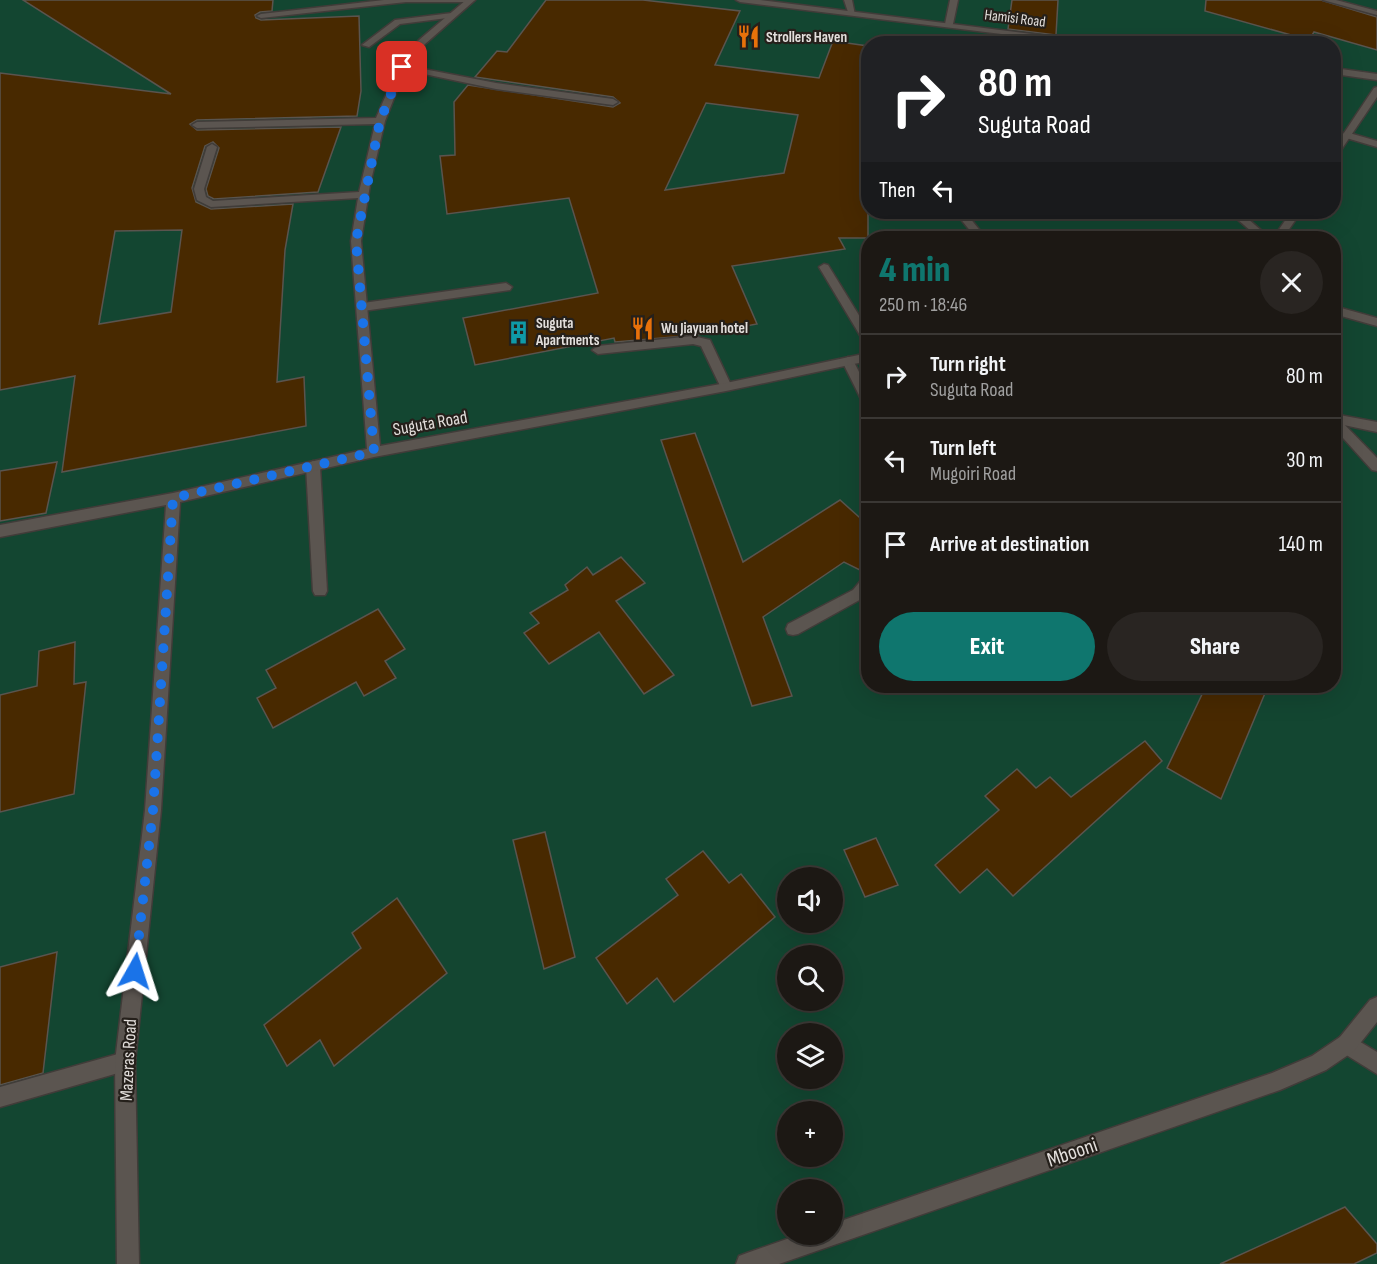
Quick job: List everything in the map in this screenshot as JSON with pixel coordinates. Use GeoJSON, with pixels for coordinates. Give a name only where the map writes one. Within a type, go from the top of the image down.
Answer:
{"type":"FeatureCollection","features":[{"type":"Feature","properties":{"kind":"street"},"geometry":{"type":"LineString","coordinates":[[261,16],[406,0],[471,0]]}},
{"type":"Feature","properties":{"kind":"street"},"geometry":{"type":"LineString","coordinates":[[374,452],[356,241],[364,195],[380,121],[402,67],[422,42],[471,0]]}},
{"type":"Feature","properties":{"kind":"street","name":"Hamisi Road"},"geometry":{"type":"LineString","coordinates":[[740,0],[1044,36]]}},
{"type":"Feature","properties":{"kind":"street"},"geometry":{"type":"LineString","coordinates":[[848,0],[852,13]]}},
{"type":"Feature","properties":{"kind":"street"},"geometry":{"type":"LineString","coordinates":[[949,24],[954,0]]}},
{"type":"Feature","properties":{"kind":"street"},"geometry":{"type":"LineString","coordinates":[[1327,0],[1377,13]]}},
{"type":"Feature","properties":{"kind":"street"},"geometry":{"type":"LineString","coordinates":[[366,45],[398,22],[453,15]]}},
{"type":"Feature","properties":{"kind":"street"},"geometry":{"type":"LineString","coordinates":[[402,67],[496,86],[613,102]]}},
{"type":"Feature","properties":{"kind":"street"},"geometry":{"type":"LineString","coordinates":[[1341,72],[1377,77]]}},
{"type":"Feature","properties":{"kind":"street"},"geometry":{"type":"LineString","coordinates":[[1341,143],[1377,90]]}},
{"type":"Feature","properties":{"kind":"street"},"geometry":{"type":"LineString","coordinates":[[197,125],[380,121]]}},
{"type":"Feature","properties":{"kind":"street"},"geometry":{"type":"LineString","coordinates":[[1346,135],[1377,144]]}},
{"type":"Feature","properties":{"kind":"street"},"geometry":{"type":"LineString","coordinates":[[212,147],[199,189],[201,198],[211,204],[364,195]]}},
{"type":"Feature","properties":{"kind":"street"},"geometry":{"type":"LineString","coordinates":[[966,219],[975,231]]}},
{"type":"Feature","properties":{"kind":"street"},"geometry":{"type":"LineString","coordinates":[[1242,219],[1257,231]]}},
{"type":"Feature","properties":{"kind":"street"},"geometry":{"type":"LineString","coordinates":[[824,267],[861,328]]}},
{"type":"Feature","properties":{"kind":"street"},"geometry":{"type":"LineString","coordinates":[[363,307],[506,287]]}},
{"type":"Feature","properties":{"kind":"street"},"geometry":{"type":"LineString","coordinates":[[1341,312],[1377,322]]}},
{"type":"Feature","properties":{"kind":"street"},"geometry":{"type":"LineString","coordinates":[[598,351],[693,340],[706,343],[726,387]]}},
{"type":"Feature","properties":{"kind":"street","name":"Suguta Road"},"geometry":{"type":"LineString","coordinates":[[0,531],[173,498],[374,452],[726,387],[861,358]]}},
{"type":"Feature","properties":{"kind":"street"},"geometry":{"type":"LineString","coordinates":[[848,361],[861,388]]}},
{"type":"Feature","properties":{"kind":"street"},"geometry":{"type":"LineString","coordinates":[[1341,421],[1377,427]]}},
{"type":"Feature","properties":{"kind":"street"},"geometry":{"type":"LineString","coordinates":[[1341,427],[1377,466]]}},
{"type":"Feature","properties":{"kind":"street"},"geometry":{"type":"LineString","coordinates":[[313,466],[320,591]]}},
{"type":"Feature","properties":{"kind":"street","name":"Mazeras Road"},"geometry":{"type":"LineString","coordinates":[[128,1264],[124,1062],[153,810],[173,498]]}},
{"type":"Feature","properties":{"kind":"street"},"geometry":{"type":"LineString","coordinates":[[793,629],[861,590]]}},
{"type":"Feature","properties":{"kind":"street","name":"Mbooni"},"geometry":{"type":"LineString","coordinates":[[747,1264],[1273,1083],[1319,1063],[1347,1044],[1377,1007]]}},
{"type":"Feature","properties":{"kind":"street"},"geometry":{"type":"LineString","coordinates":[[1347,1044],[1377,1064]]}},
{"type":"Feature","properties":{"kind":"street"},"geometry":{"type":"LineString","coordinates":[[0,1097],[124,1062]]}},
{"type":"Feature","properties":{"kind":"green space"},"geometry":{"type":"Polygon","coordinates":[[[0,0],[1377,0],[1377,1264],[0,1264],[0,0]]]}},
{"type":"Feature","properties":{"kind":"building"},"geometry":{"type":"Polygon","coordinates":[[[23,0],[273,0],[272,11],[260,12],[255,15],[256,18],[261,20],[359,16],[361,91],[357,116],[197,120],[190,124],[197,130],[341,127],[318,192],[214,199],[208,196],[206,189],[219,148],[213,142],[205,146],[192,188],[196,202],[211,209],[293,204],[285,250],[277,382],[304,377],[306,426],[62,472],[75,376],[0,390],[0,73],[171,94],[23,0]],[[182,230],[115,231],[99,324],[171,312],[182,230]]]}},
{"type":"Feature","properties":{"kind":"building"},"geometry":{"type":"Polygon","coordinates":[[[546,0],[643,0],[740,11],[715,65],[819,78],[833,41],[861,45],[861,219],[868,219],[868,231],[861,231],[861,238],[839,238],[845,249],[732,266],[757,324],[697,335],[615,342],[614,338],[475,365],[463,318],[598,293],[569,198],[447,214],[440,156],[455,155],[454,102],[468,85],[613,107],[620,103],[613,97],[475,77],[497,51],[507,52],[546,0]],[[706,103],[665,190],[784,173],[798,115],[706,103]]]}},
{"type":"Feature","properties":{"kind":"building"},"geometry":{"type":"Polygon","coordinates":[[[1012,0],[1058,0],[1056,35],[1008,29],[1012,0]]]}},
{"type":"Feature","properties":{"kind":"building"},"geometry":{"type":"Polygon","coordinates":[[[1206,0],[1321,0],[1377,17],[1377,50],[1341,40],[1341,36],[1328,36],[1314,32],[1312,36],[1295,36],[1205,11],[1206,0]]]}},
{"type":"Feature","properties":{"kind":"building"},"geometry":{"type":"Polygon","coordinates":[[[695,433],[743,562],[840,500],[861,519],[861,570],[844,562],[763,617],[792,696],[752,706],[661,440],[695,433]]]}},
{"type":"Feature","properties":{"kind":"building"},"geometry":{"type":"Polygon","coordinates":[[[57,462],[46,513],[0,521],[0,471],[57,462]]]}},
{"type":"Feature","properties":{"kind":"building"},"geometry":{"type":"Polygon","coordinates":[[[621,557],[645,583],[616,601],[674,675],[644,694],[599,632],[549,664],[524,633],[539,623],[530,613],[568,590],[565,585],[587,567],[593,575],[621,557]]]}},
{"type":"Feature","properties":{"kind":"building"},"geometry":{"type":"Polygon","coordinates":[[[378,609],[405,649],[385,661],[396,678],[364,696],[356,682],[273,728],[257,698],[276,688],[266,670],[378,609]]]}},
{"type":"Feature","properties":{"kind":"building"},"geometry":{"type":"Polygon","coordinates":[[[75,642],[74,684],[86,682],[74,794],[0,812],[0,695],[37,686],[39,651],[75,642]]]}},
{"type":"Feature","properties":{"kind":"building"},"geometry":{"type":"Polygon","coordinates":[[[1203,693],[1265,693],[1221,799],[1167,768],[1203,693]]]}},
{"type":"Feature","properties":{"kind":"building"},"geometry":{"type":"Polygon","coordinates":[[[1145,741],[1162,761],[1013,896],[987,869],[960,893],[935,865],[999,810],[985,796],[1017,769],[1036,788],[1050,777],[1071,797],[1145,741]]]}},
{"type":"Feature","properties":{"kind":"building"},"geometry":{"type":"Polygon","coordinates":[[[545,832],[575,957],[544,969],[513,840],[545,832]]]}},
{"type":"Feature","properties":{"kind":"building"},"geometry":{"type":"Polygon","coordinates":[[[876,838],[898,885],[865,897],[844,850],[876,838]]]}},
{"type":"Feature","properties":{"kind":"building"},"geometry":{"type":"Polygon","coordinates":[[[703,851],[729,883],[741,874],[775,917],[674,1002],[657,978],[627,1004],[596,958],[678,895],[666,879],[703,851]]]}},
{"type":"Feature","properties":{"kind":"building"},"geometry":{"type":"Polygon","coordinates":[[[397,898],[447,973],[334,1066],[320,1040],[287,1066],[264,1025],[361,948],[352,933],[397,898]]]}},
{"type":"Feature","properties":{"kind":"building"},"geometry":{"type":"Polygon","coordinates":[[[57,952],[43,1073],[0,1085],[0,967],[57,952]]]}},
{"type":"Feature","properties":{"kind":"building"},"geometry":{"type":"Polygon","coordinates":[[[1345,1207],[1377,1244],[1377,1253],[1354,1264],[1220,1264],[1345,1207]]]}},
{"type":"Feature","properties":{"kind":"place","name":"Strollers Haven"},"geometry":{"type":"Point","coordinates":[748,37]}},
{"type":"Feature","properties":{"kind":"place","name":"Wu Jiayuan hotel"},"geometry":{"type":"Point","coordinates":[643,328]}},
{"type":"Feature","properties":{"kind":"place","name":"Suguta Apartments"},"geometry":{"type":"Point","coordinates":[518,332]}},
{"type":"Feature","properties":{"kind":"route"},"geometry":{"type":"LineString","coordinates":[[135,971],[153,810],[173,498],[374,452],[356,241],[365,185],[380,121],[402,67]]}}]}
